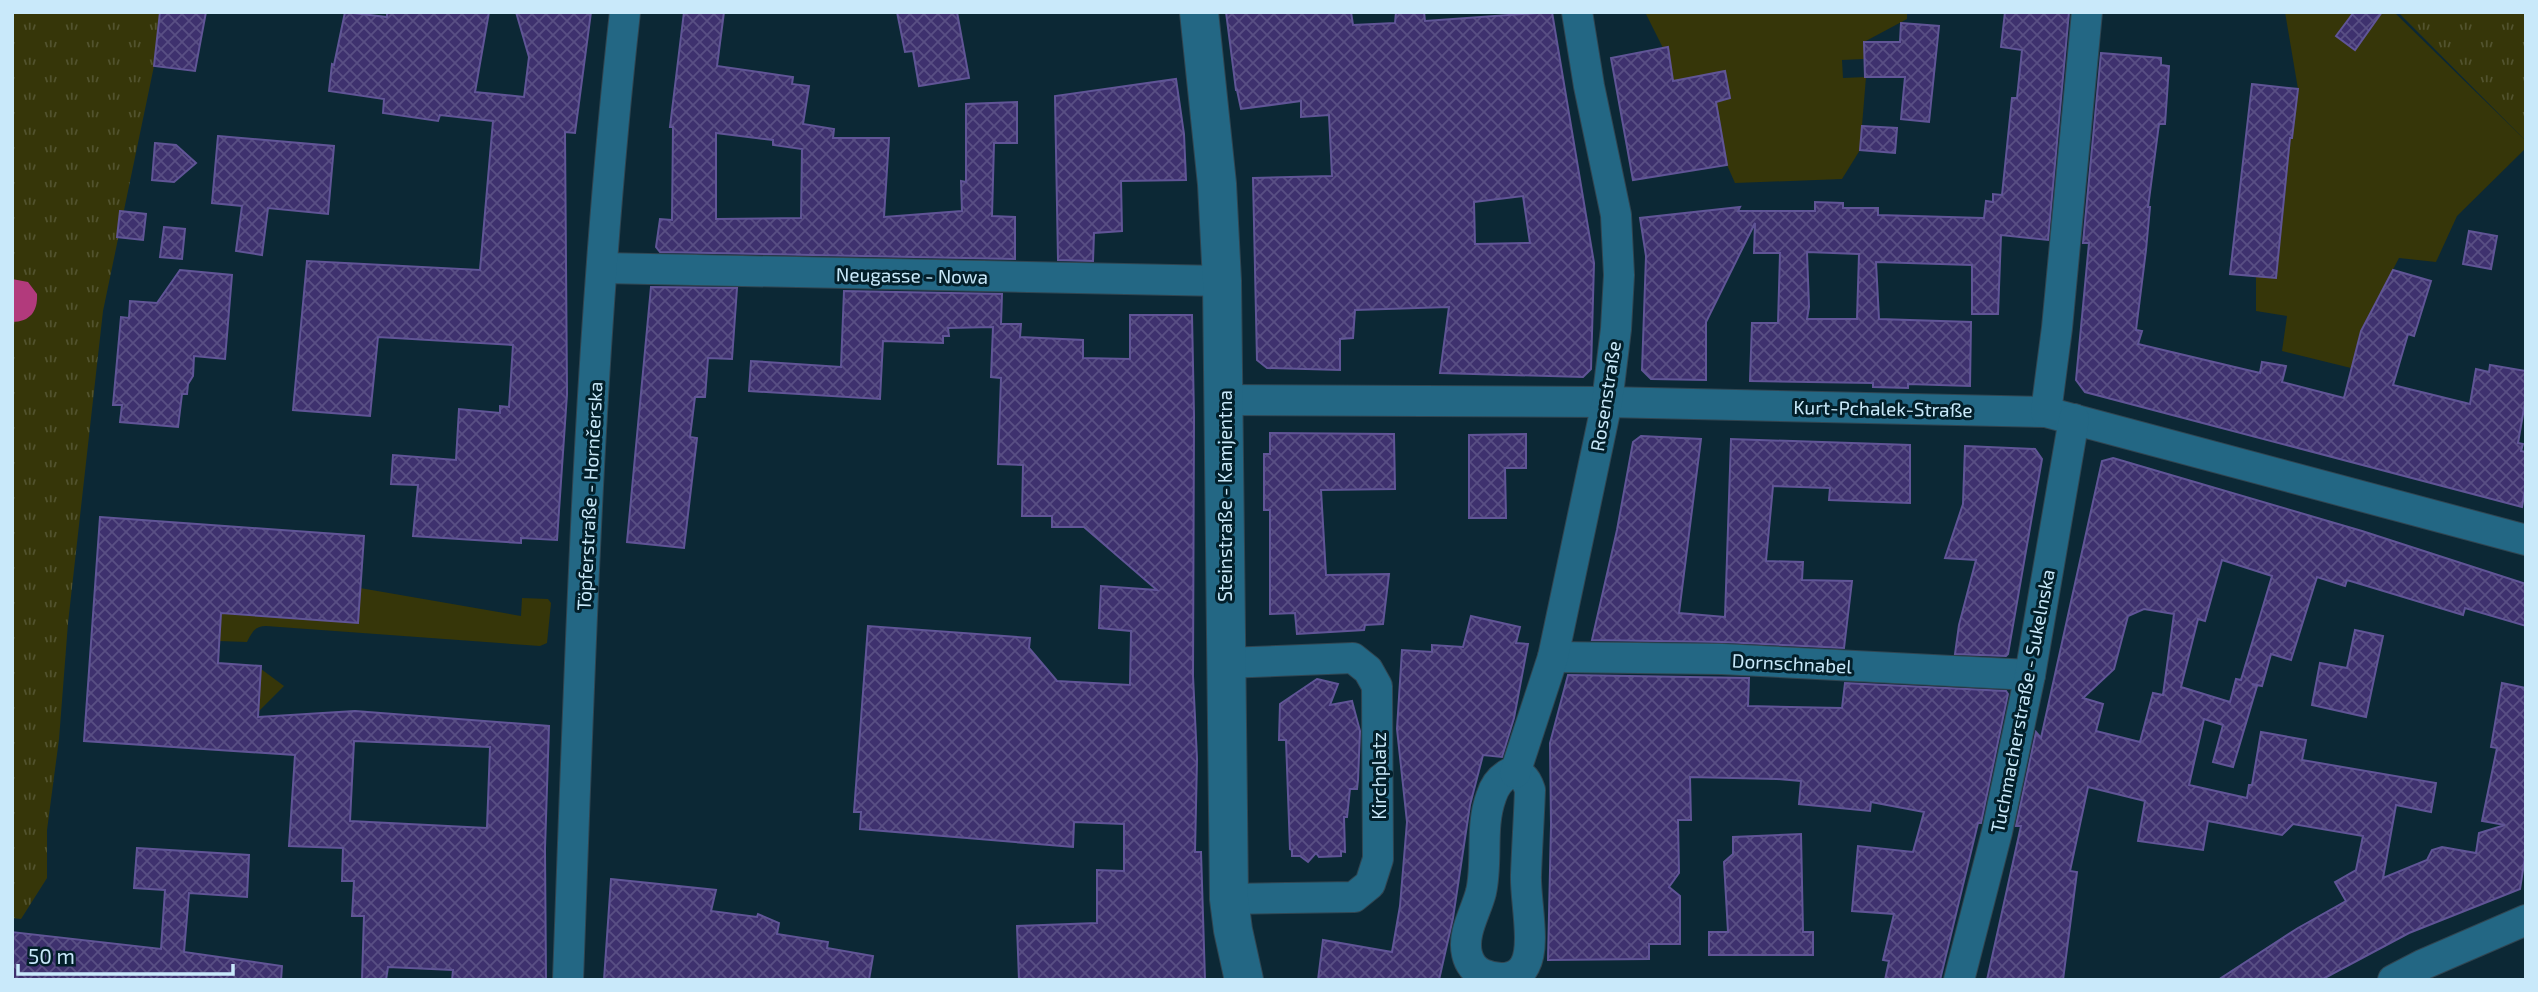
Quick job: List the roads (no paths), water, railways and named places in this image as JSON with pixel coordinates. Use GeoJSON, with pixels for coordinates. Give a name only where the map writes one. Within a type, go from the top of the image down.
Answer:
{"type":"FeatureCollection","features":[{"type":"Feature","properties":{"kind":"main road","name":"Steinstraße - Kamjentna"},"geometry":{"type":"LineString","coordinates":[[1199,12],[1217,184],[1222,281],[1229,899],[1244,980]]}},
{"type":"Feature","properties":{"kind":"street","name":"Töpferstraße - Hornčerska"},"geometry":{"type":"LineString","coordinates":[[568,980],[594,376],[612,138],[625,12]]}},
{"type":"Feature","properties":{"kind":"street","name":"Rosenstraße"},"geometry":{"type":"LineString","coordinates":[[1515,773],[1553,657],[1608,402],[1616,329],[1619,275],[1616,215],[1589,86],[1577,12]]}},
{"type":"Feature","properties":{"kind":"street","name":"Tuchmacherstraße - Sukelnska"},"geometry":{"type":"LineString","coordinates":[[1959,980],[1997,832],[2030,675],[2060,416],[2057,328],[2087,12]]}},
{"type":"Feature","properties":{"kind":"street","name":"Neugasse - Nowa"},"geometry":{"type":"LineString","coordinates":[[603,268],[1222,281]]}},
{"type":"Feature","properties":{"kind":"street","name":"Kurt-Pchalek-Straße"},"geometry":{"type":"LineString","coordinates":[[1224,400],[1608,402],[2060,416],[2526,540]]}},
{"type":"Feature","properties":{"kind":"street","name":"Dornschnabel"},"geometry":{"type":"LineString","coordinates":[[1553,657],[1722,659],[2030,675]]}},
{"type":"Feature","properties":{"kind":"street","name":"Kirchplatz"},"geometry":{"type":"LineString","coordinates":[[1225,663],[1353,658],[1368,670],[1377,686],[1378,859],[1370,884],[1354,897],[1229,899]]}},
{"type":"Feature","properties":{"kind":"street"},"geometry":{"type":"LineString","coordinates":[[1515,773],[1526,780],[1530,790],[1526,877],[1529,946],[1527,961],[1521,970],[1508,979],[1481,973],[1474,968],[1466,952],[1467,934],[1483,880],[1486,816],[1490,797],[1503,776],[1515,773]]}},
{"type":"Feature","properties":{"kind":"street"},"geometry":{"type":"LineString","coordinates":[[2393,980],[2526,920]]}}]}
